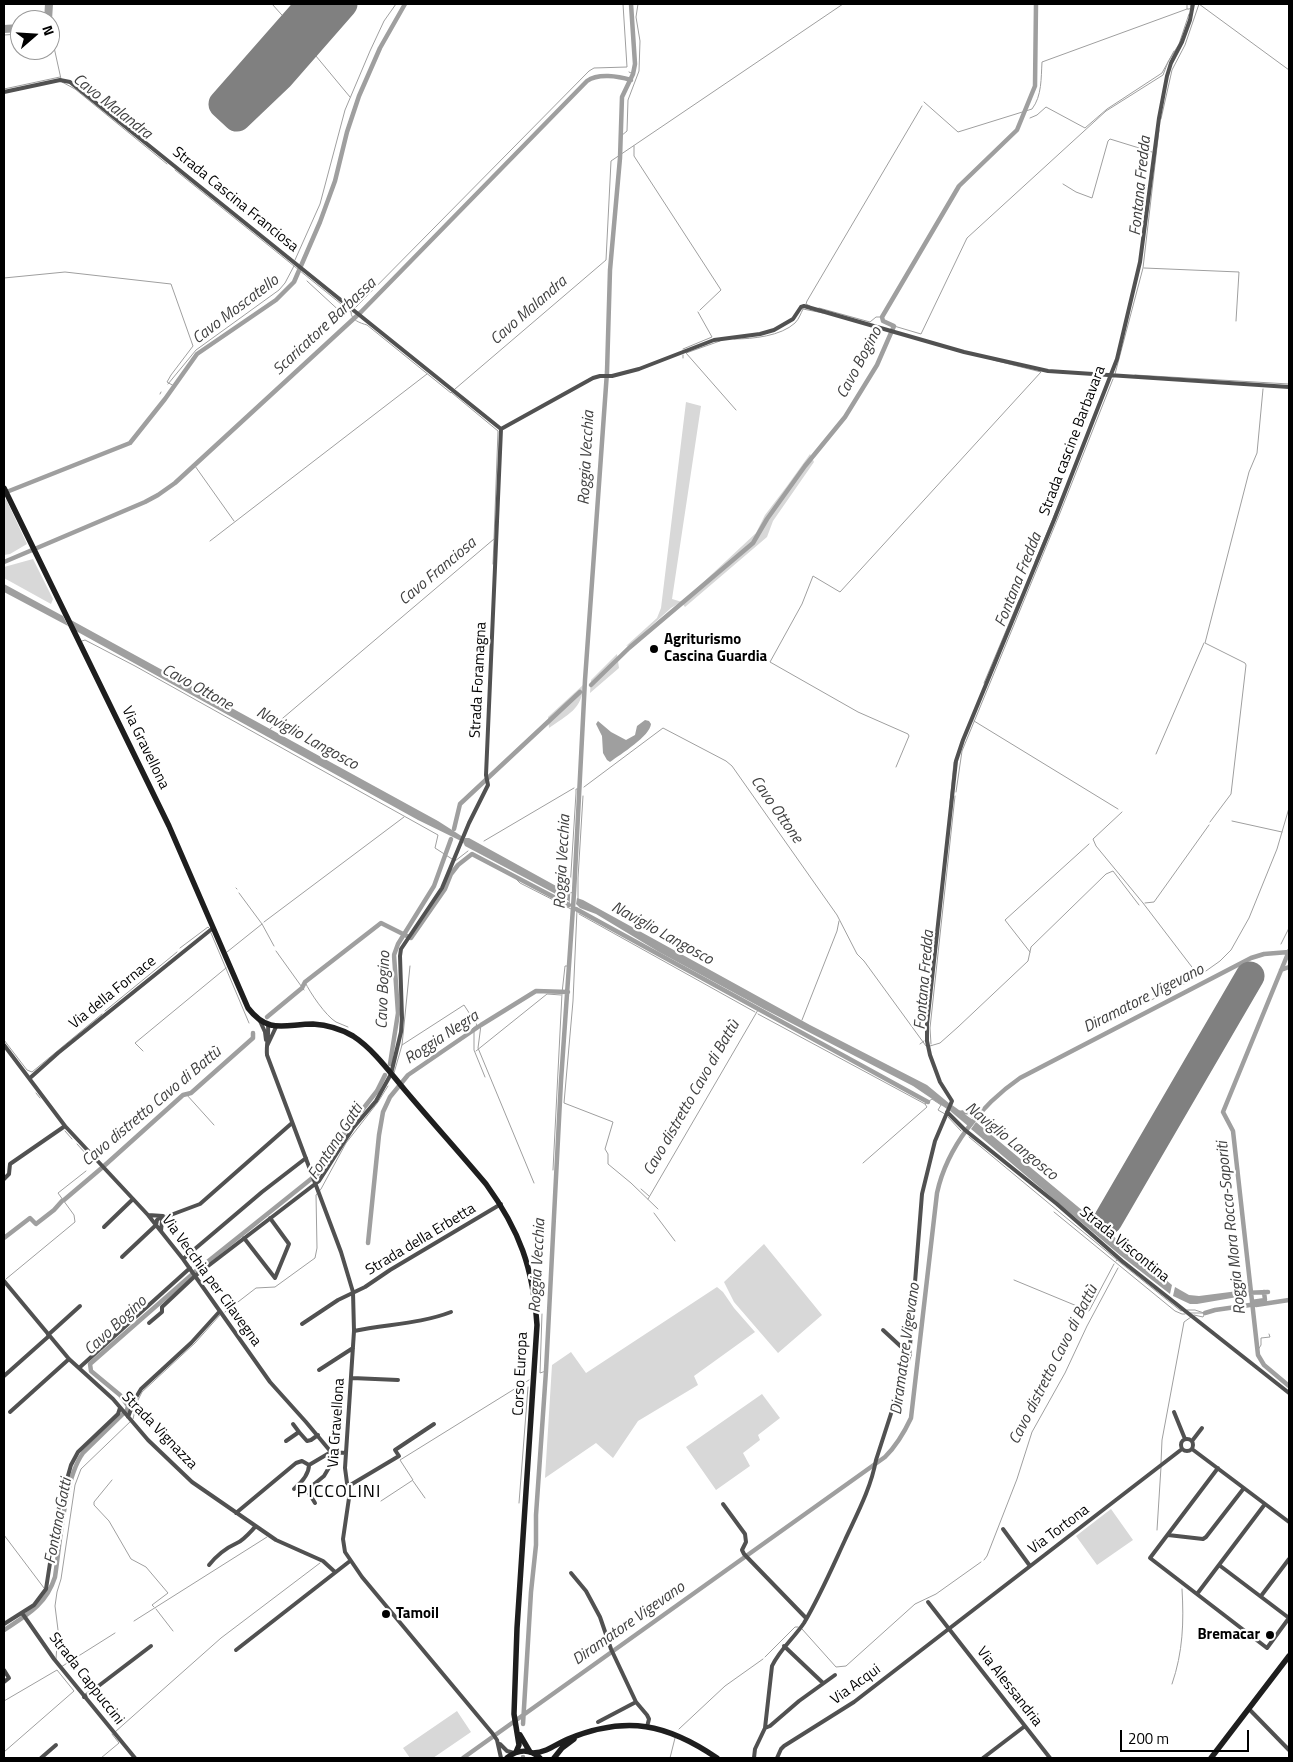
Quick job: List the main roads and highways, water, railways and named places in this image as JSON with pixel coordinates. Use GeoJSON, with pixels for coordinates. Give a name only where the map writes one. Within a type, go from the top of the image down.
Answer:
{"type":"FeatureCollection","features":[{"type":"Feature","properties":{"kind":"main road","name":"Via Gravellona"},"geometry":{"type":"LineString","coordinates":[[5,491],[169,826],[244,1001],[260,1021],[279,1027]]}},
{"type":"Feature","properties":{"kind":"main road","name":"Corso Europa"},"geometry":{"type":"LineString","coordinates":[[279,1027],[313,1024],[339,1029],[355,1038],[391,1074],[486,1184],[501,1204],[523,1248],[535,1296],[537,1325],[517,1628],[514,1714],[517,1730]]}},
{"type":"Feature","properties":{"kind":"main road"},"geometry":{"type":"LineString","coordinates":[[1211,1758],[1287,1663],[1289,1656]]}},
{"type":"Feature","properties":{"kind":"main road"},"geometry":{"type":"LineString","coordinates":[[507,1758],[515,1753],[548,1750],[568,1739],[601,1728],[632,1726],[660,1729],[681,1736],[716,1758]]}},
{"type":"Feature","properties":{"kind":"main road"},"geometry":{"type":"LineString","coordinates":[[517,1730],[532,1752],[540,1758]]}},
{"type":"Feature","properties":{"kind":"main road"},"geometry":{"type":"LineString","coordinates":[[515,1753],[519,1745],[517,1730]]}},
{"type":"Feature","properties":{"kind":"main road"},"geometry":{"type":"LineString","coordinates":[[554,1758],[562,1748],[578,1736]]}},
{"type":"Feature","properties":{"kind":"waterway"},"geometry":{"type":"LineString","coordinates":[[49,4],[49,10]]}},
{"type":"Feature","properties":{"kind":"waterway"},"geometry":{"type":"LineString","coordinates":[[272,4],[290,24]]}},
{"type":"Feature","properties":{"kind":"waterway"},"geometry":{"type":"LineString","coordinates":[[295,260],[320,204],[345,110],[384,21],[396,4]]}},
{"type":"Feature","properties":{"kind":"waterway","name":"Cavo Moscatello"},"geometry":{"type":"LineString","coordinates":[[4,493],[130,443],[197,354],[276,300],[294,282],[320,222],[335,181],[347,132],[359,96],[380,48],[405,4]]}},
{"type":"Feature","properties":{"kind":"waterway"},"geometry":{"type":"LineString","coordinates":[[356,307],[589,71],[594,68],[627,67],[623,4]]}},
{"type":"Feature","properties":{"kind":"waterway","name":"Roggia Vecchia"},"geometry":{"type":"LineString","coordinates":[[523,1724],[531,1592],[536,1545],[536,1515],[546,1371],[585,680],[607,372],[610,270],[620,158],[622,97],[633,74],[635,64],[631,4]]}},
{"type":"Feature","properties":{"kind":"waterway"},"geometry":{"type":"LineString","coordinates":[[621,136],[627,131],[628,100],[639,71],[640,41],[636,17],[638,4]]}},
{"type":"Feature","properties":{"kind":"waterway","name":"Cavo Malandra"},"geometry":{"type":"LineString","coordinates":[[455,389],[606,260],[611,161],[843,4]]}},
{"type":"Feature","properties":{"kind":"waterway","name":"Cavo Bogino"},"geometry":{"type":"LineString","coordinates":[[591,685],[629,648],[753,543],[767,519],[805,466],[845,417],[877,365],[894,326],[883,321],[882,317],[959,186],[1017,130],[1035,86],[1036,4]]}},
{"type":"Feature","properties":{"kind":"waterway"},"geometry":{"type":"LineString","coordinates":[[1187,4],[1187,9],[1189,9]]}},
{"type":"Feature","properties":{"kind":"waterway"},"geometry":{"type":"LineString","coordinates":[[1189,9],[1191,8],[1190,4]]}},
{"type":"Feature","properties":{"kind":"waterway"},"geometry":{"type":"LineString","coordinates":[[1199,4],[1289,70]]}},
{"type":"Feature","properties":{"kind":"waterway","name":"Fontana Fredda"},"geometry":{"type":"LineString","coordinates":[[1161,119],[1172,70],[1185,45],[1199,4]]}},
{"type":"Feature","properties":{"kind":"waterway"},"geometry":{"type":"LineString","coordinates":[[924,102],[958,132],[1032,109],[1038,98],[1042,62],[1187,9]]}},
{"type":"Feature","properties":{"kind":"waterway"},"geometry":{"type":"LineString","coordinates":[[894,326],[921,334],[967,238],[1106,111],[1163,75],[1168,62],[1179,44],[1189,14]]}},
{"type":"Feature","properties":{"kind":"waterway"},"geometry":{"type":"LineString","coordinates":[[4,29],[10,29]]}},
{"type":"Feature","properties":{"kind":"waterway"},"geometry":{"type":"LineString","coordinates":[[4,35],[10,35]]}},
{"type":"Feature","properties":{"kind":"waterway"},"geometry":{"type":"LineString","coordinates":[[306,44],[350,97]]}},
{"type":"Feature","properties":{"kind":"waterway"},"geometry":{"type":"LineString","coordinates":[[1030,118],[1046,107],[1085,128],[1107,109],[1162,73],[1174,51]]}},
{"type":"Feature","properties":{"kind":"waterway","name":"Cavo Malandra"},"geometry":{"type":"LineString","coordinates":[[57,60],[61,79]]}},
{"type":"Feature","properties":{"kind":"waterway","name":"Roggia Vecchia"},"geometry":{"type":"LineString","coordinates":[[629,72],[633,74]]}},
{"type":"Feature","properties":{"kind":"waterway","name":"Scaricatore Barbassa"},"geometry":{"type":"LineString","coordinates":[[4,562],[145,502],[175,483],[361,312],[587,81],[602,76],[614,76],[631,80]]}},
{"type":"Feature","properties":{"kind":"waterway"},"geometry":{"type":"LineString","coordinates":[[4,89],[60,77]]}},
{"type":"Feature","properties":{"kind":"waterway","name":"Cavo Malandra"},"geometry":{"type":"LineString","coordinates":[[62,82],[75,89],[167,164]]}},
{"type":"Feature","properties":{"kind":"waterway"},"geometry":{"type":"LineString","coordinates":[[810,306],[806,304],[807,301],[922,106]]}},
{"type":"Feature","properties":{"kind":"waterway","name":"Fontana Fredda"},"geometry":{"type":"LineString","coordinates":[[1115,374],[1143,268],[1159,130]]}},
{"type":"Feature","properties":{"kind":"waterway"},"geometry":{"type":"LineString","coordinates":[[1063,184],[1076,192],[1092,198],[1110,139],[1152,152]]}},
{"type":"Feature","properties":{"kind":"waterway"},"geometry":{"type":"LineString","coordinates":[[634,146],[634,156],[721,290],[700,310]]}},
{"type":"Feature","properties":{"kind":"waterway","name":"Cavo Malandra"},"geometry":{"type":"LineString","coordinates":[[175,170],[351,312],[354,319],[367,325],[452,392]]}},
{"type":"Feature","properties":{"kind":"waterway"},"geometry":{"type":"LineString","coordinates":[[168,384],[196,350],[279,290],[294,266]]}},
{"type":"Feature","properties":{"kind":"waterway"},"geometry":{"type":"LineString","coordinates":[[1144,268],[1239,272],[1236,321]]}},
{"type":"Feature","properties":{"kind":"waterway"},"geometry":{"type":"LineString","coordinates":[[4,278],[65,272],[171,284],[193,346],[167,382],[174,386]]}},
{"type":"Feature","properties":{"kind":"waterway"},"geometry":{"type":"LineString","coordinates":[[307,281],[345,316],[348,311]]}},
{"type":"Feature","properties":{"kind":"waterway"},"geometry":{"type":"LineString","coordinates":[[819,308],[870,322],[876,317],[882,317]]}},
{"type":"Feature","properties":{"kind":"waterway"},"geometry":{"type":"LineString","coordinates":[[734,339],[758,337],[782,331],[795,323],[803,309],[823,313]]}},
{"type":"Feature","properties":{"kind":"waterway"},"geometry":{"type":"LineString","coordinates":[[683,349],[712,337],[698,312]]}},
{"type":"Feature","properties":{"kind":"waterway"},"geometry":{"type":"LineString","coordinates":[[720,341],[686,353],[736,410]]}},
{"type":"Feature","properties":{"kind":"waterway"},"geometry":{"type":"LineString","coordinates":[[896,767],[909,736],[908,734],[858,712],[770,662],[802,604],[813,576],[840,592],[1041,372],[993,360]]}},
{"type":"Feature","properties":{"kind":"waterway"},"geometry":{"type":"LineString","coordinates":[[210,541],[427,374]]}},
{"type":"Feature","properties":{"kind":"waterway"},"geometry":{"type":"LineString","coordinates":[[1135,375],[1289,384]]}},
{"type":"Feature","properties":{"kind":"waterway","name":"Fontana Fredda"},"geometry":{"type":"LineString","coordinates":[[956,792],[962,751],[1113,379]]}},
{"type":"Feature","properties":{"kind":"waterway"},"geometry":{"type":"LineString","coordinates":[[1210,822],[1231,794],[1246,665],[1205,643],[1249,472],[1257,453],[1263,389]]}},
{"type":"Feature","properties":{"kind":"waterway","name":"Cavo Franciosa"},"geometry":{"type":"LineString","coordinates":[[270,729],[494,539],[498,431],[452,393]]}},
{"type":"Feature","properties":{"kind":"waterway"},"geometry":{"type":"LineString","coordinates":[[195,466],[234,521]]}},
{"type":"Feature","properties":{"kind":"waterway"},"geometry":{"type":"LineString","coordinates":[[1035,562],[1056,511]]}},
{"type":"Feature","properties":{"kind":"waterway"},"geometry":{"type":"LineString","coordinates":[[493,564],[494,540]]}},
{"type":"Feature","properties":{"kind":"waterway"},"geometry":{"type":"LineString","coordinates":[[984,683],[1019,600]]}},
{"type":"Feature","properties":{"kind":"waterway","name":"Cavo Ottone"},"geometry":{"type":"LineString","coordinates":[[82,641],[85,640],[135,666],[438,835],[435,848],[452,859]]}},
{"type":"Feature","properties":{"kind":"waterway"},"geometry":{"type":"LineString","coordinates":[[1156,754],[1204,643]]}},
{"type":"Feature","properties":{"kind":"waterway","name":"Cavo Bogino"},"geometry":{"type":"LineString","coordinates":[[454,829],[460,804],[580,692]]}},
{"type":"Feature","properties":{"kind":"waterway"},"geometry":{"type":"LineString","coordinates":[[974,721],[1118,809]]}},
{"type":"Feature","properties":{"kind":"waterway","name":"Cavo Ottone"},"geometry":{"type":"LineString","coordinates":[[584,787],[663,728],[726,761],[732,766],[837,915],[857,954],[926,1046]]}},
{"type":"Feature","properties":{"kind":"waterway"},"geometry":{"type":"LineString","coordinates":[[950,803],[954,762]]}},
{"type":"Feature","properties":{"kind":"waterway","name":"Cavo Ottone"},"geometry":{"type":"LineString","coordinates":[[484,841],[574,788]]}},
{"type":"Feature","properties":{"kind":"waterway"},"geometry":{"type":"LineString","coordinates":[[569,905],[576,789],[580,789]]}},
{"type":"Feature","properties":{"kind":"waterway","name":"Roggia Vecchia"},"geometry":{"type":"LineString","coordinates":[[578,899],[583,796]]}},
{"type":"Feature","properties":{"kind":"waterway","name":"Fontana Fredda"},"geometry":{"type":"LineString","coordinates":[[931,1044],[930,1028],[955,796]]}},
{"type":"Feature","properties":{"kind":"waterway"},"geometry":{"type":"LineString","coordinates":[[1092,1029],[1196,978],[1220,961],[1231,950],[1249,918],[1277,849],[1289,808]]}},
{"type":"Feature","properties":{"kind":"waterway"},"geometry":{"type":"LineString","coordinates":[[1122,812],[1093,839],[1096,846],[1143,903],[1198,975]]}},
{"type":"Feature","properties":{"kind":"waterway","name":"Cavo distretto Cavo di Battù"},"geometry":{"type":"LineString","coordinates":[[264,922],[404,817]]}},
{"type":"Feature","properties":{"kind":"waterway"},"geometry":{"type":"LineString","coordinates":[[1232,821],[1282,832]]}},
{"type":"Feature","properties":{"kind":"waterway"},"geometry":{"type":"LineString","coordinates":[[1145,903],[1154,902],[1209,825]]}},
{"type":"Feature","properties":{"kind":"waterway","name":"Cavo Bogino"},"geometry":{"type":"LineString","coordinates":[[390,1064],[398,1013],[394,955],[398,944],[434,886],[451,839]]}},
{"type":"Feature","properties":{"kind":"waterway"},"geometry":{"type":"LineString","coordinates":[[1030,952],[1005,920],[1089,844]]}},
{"type":"Feature","properties":{"kind":"waterway","name":"Cavo Ottone"},"geometry":{"type":"LineString","coordinates":[[455,861],[468,851]]}},
{"type":"Feature","properties":{"kind":"waterway","name":"Cavo distretto Cavo di Battù"},"geometry":{"type":"LineString","coordinates":[[267,1017],[302,988],[305,982],[381,923],[411,938],[445,889],[451,874],[458,865],[472,854],[569,905]]}},
{"type":"Feature","properties":{"kind":"waterway"},"geometry":{"type":"LineString","coordinates":[[930,1046],[940,1043],[1028,961],[1031,947],[1106,874],[1113,871],[1139,905]]}},
{"type":"Feature","properties":{"kind":"waterway","name":"Cavo distretto Cavo di Battù"},"geometry":{"type":"LineString","coordinates":[[512,875],[520,883],[573,910]]}},
{"type":"Feature","properties":{"kind":"waterway"},"geometry":{"type":"LineString","coordinates":[[565,892],[574,893]]}},
{"type":"Feature","properties":{"kind":"waterway"},"geometry":{"type":"LineString","coordinates":[[239,893],[262,924],[274,946]]}},
{"type":"Feature","properties":{"kind":"waterway","name":"Cavo distretto Cavo di Battù"},"geometry":{"type":"LineString","coordinates":[[576,909],[928,1102]]}},
{"type":"Feature","properties":{"kind":"waterway","name":"Cavo distretto Cavo di Battù"},"geometry":{"type":"LineString","coordinates":[[577,910],[573,1001],[564,1103],[613,1122],[605,1149],[608,1154],[608,1164],[658,1209]]}},
{"type":"Feature","properties":{"kind":"waterway","name":"Cavo distretto Cavo di Battù"},"geometry":{"type":"LineString","coordinates":[[579,914],[755,1012]]}},
{"type":"Feature","properties":{"kind":"waterway","name":"Cavo Ottone"},"geometry":{"type":"LineString","coordinates":[[802,1020],[837,931],[839,921]]}},
{"type":"Feature","properties":{"kind":"waterway","name":"Cavo distretto Cavo di Battù"},"geometry":{"type":"LineString","coordinates":[[227,952],[262,924]]}},
{"type":"Feature","properties":{"kind":"waterway","name":"Cavo distretto Cavo di Battù"},"geometry":{"type":"LineString","coordinates":[[180,948],[209,928]]}},
{"type":"Feature","properties":{"kind":"waterway"},"geometry":{"type":"LineString","coordinates":[[1281,944],[1289,928]]}},
{"type":"Feature","properties":{"kind":"waterway","name":"Cavo distretto Cavo di Battù"},"geometry":{"type":"LineString","coordinates":[[211,933],[249,1023]]}},
{"type":"Feature","properties":{"kind":"waterway"},"geometry":{"type":"LineString","coordinates":[[276,951],[304,990]]}},
{"type":"Feature","properties":{"kind":"waterway","name":"Roggia Mora Rocca-Saporiti"},"geometry":{"type":"LineString","coordinates":[[1289,951],[1223,1112],[1233,1131],[1258,1355],[1264,1365],[1289,1386]]}},
{"type":"Feature","properties":{"kind":"waterway","name":"Cavo distretto Cavo di Battù"},"geometry":{"type":"LineString","coordinates":[[105,1011],[177,952]]}},
{"type":"Feature","properties":{"kind":"waterway","name":"Diramatore Vigevano"},"geometry":{"type":"LineString","coordinates":[[463,1758],[885,1457],[893,1448],[911,1418],[937,1193],[942,1176],[957,1144],[979,1114],[992,1101],[1020,1078],[1251,958],[1264,954],[1289,952]]}},
{"type":"Feature","properties":{"kind":"waterway","name":"Fontana Gatti"},"geometry":{"type":"LineString","coordinates":[[394,1073],[402,1045],[410,966]]}},
{"type":"Feature","properties":{"kind":"waterway","name":"Roggia Vecchia"},"geometry":{"type":"LineString","coordinates":[[553,1170],[562,993],[565,966],[568,966]]}},
{"type":"Feature","properties":{"kind":"waterway","name":"Roggia Mora Rocca-Saporiti"},"geometry":{"type":"LineString","coordinates":[[1281,970],[1289,967]]}},
{"type":"Feature","properties":{"kind":"waterway"},"geometry":{"type":"LineString","coordinates":[[143,1051],[135,1043],[226,968]]}},
{"type":"Feature","properties":{"kind":"waterway"},"geometry":{"type":"LineString","coordinates":[[305,982],[314,998],[328,1015],[336,1022],[348,1027]]}},
{"type":"Feature","properties":{"kind":"waterway","name":"Roggia Negra"},"geometry":{"type":"LineString","coordinates":[[368,1243],[379,1135],[383,1112],[390,1097],[408,1075],[481,1025],[536,991],[568,992]]}},
{"type":"Feature","properties":{"kind":"waterway"},"geometry":{"type":"LineString","coordinates":[[476,1051],[547,994],[561,995]]}},
{"type":"Feature","properties":{"kind":"waterway","name":"Fontana Gatti"},"geometry":{"type":"LineString","coordinates":[[402,1045],[464,1005],[477,1025],[472,1029],[474,1032],[474,1050],[485,1077]]}},
{"type":"Feature","properties":{"kind":"waterway","name":"Cavo distretto Cavo di Battù"},"geometry":{"type":"LineString","coordinates":[[648,1199],[758,1010]]}},
{"type":"Feature","properties":{"kind":"waterway","name":"Cavo distretto Cavo di Battù"},"geometry":{"type":"LineString","coordinates":[[4,1040],[27,1070],[32,1072],[102,1014]]}},
{"type":"Feature","properties":{"kind":"waterway","name":"Cavo distretto Cavo di Battù"},"geometry":{"type":"LineString","coordinates":[[758,1014],[925,1104]]}},
{"type":"Feature","properties":{"kind":"waterway"},"geometry":{"type":"LineString","coordinates":[[481,1025],[478,1048],[534,1183]]}},
{"type":"Feature","properties":{"kind":"waterway","name":"Cavo distretto Cavo di Battù"},"geometry":{"type":"LineString","coordinates":[[64,1200],[183,1095],[191,1093],[253,1038],[253,1033]]}},
{"type":"Feature","properties":{"kind":"waterway","name":"Fontana Fredda"},"geometry":{"type":"LineString","coordinates":[[920,1044],[924,1041]]}},
{"type":"Feature","properties":{"kind":"waterway","name":"Cavo Bogino"},"geometry":{"type":"LineString","coordinates":[[4,1630],[35,1608],[51,1587],[55,1577],[67,1495],[77,1464],[83,1453],[127,1410],[128,1406],[120,1395],[91,1371],[90,1364],[196,1271],[321,1171],[345,1132],[377,1091],[385,1075]]}},
{"type":"Feature","properties":{"kind":"waterway","name":"Fontana Gatti"},"geometry":{"type":"LineString","coordinates":[[225,1312],[256,1288],[275,1287],[315,1258],[317,1248],[316,1195],[346,1143],[388,1086]]}},
{"type":"Feature","properties":{"kind":"waterway","name":"Cavo distretto Cavo di Battù"},"geometry":{"type":"LineString","coordinates":[[36,1093],[40,1098]]}},
{"type":"Feature","properties":{"kind":"waterway"},"geometry":{"type":"LineString","coordinates":[[186,1094],[214,1125]]}},
{"type":"Feature","properties":{"kind":"waterway","name":"Cavo distretto Cavo di Battù"},"geometry":{"type":"LineString","coordinates":[[863,1163],[927,1107],[925,1104],[932,1099],[941,1105]]}},
{"type":"Feature","properties":{"kind":"waterway"},"geometry":{"type":"LineString","coordinates":[[941,1105],[938,1110],[945,1114]]}},
{"type":"Feature","properties":{"kind":"waterway"},"geometry":{"type":"LineString","coordinates":[[958,1113],[968,1112],[976,1118]]}},
{"type":"Feature","properties":{"kind":"waterway"},"geometry":{"type":"LineString","coordinates":[[948,1117],[961,1131]]}},
{"type":"Feature","properties":{"kind":"waterway","name":"Cavo distretto Cavo di Battù"},"geometry":{"type":"LineString","coordinates":[[65,1131],[72,1139]]}},
{"type":"Feature","properties":{"kind":"waterway"},"geometry":{"type":"LineString","coordinates":[[969,1137],[1117,1260]]}},
{"type":"Feature","properties":{"kind":"waterway","name":"Cavo distretto Cavo di Battù"},"geometry":{"type":"LineString","coordinates":[[77,1144],[87,1155]]}},
{"type":"Feature","properties":{"kind":"waterway","name":"Cavo distretto Cavo di Battù"},"geometry":{"type":"LineString","coordinates":[[6,1279],[75,1222],[74,1215],[58,1193],[86,1171]]}},
{"type":"Feature","properties":{"kind":"waterway","name":"Cavo distretto Cavo di Battù"},"geometry":{"type":"LineString","coordinates":[[641,1189],[649,1196]]}},
{"type":"Feature","properties":{"kind":"waterway","name":"Cavo distretto Cavo di Battù"},"geometry":{"type":"LineString","coordinates":[[4,1238],[30,1218],[36,1224],[62,1201]]}},
{"type":"Feature","properties":{"kind":"waterway","name":"Cavo distretto Cavo di Battù"},"geometry":{"type":"LineString","coordinates":[[1054,1212],[1175,1311],[1185,1314]]}},
{"type":"Feature","properties":{"kind":"waterway","name":"Cavo distretto Cavo di Battù"},"geometry":{"type":"LineString","coordinates":[[654,1213],[675,1241]]}},
{"type":"Feature","properties":{"kind":"waterway","name":"Cavo distretto Cavo di Battù"},"geometry":{"type":"LineString","coordinates":[[1116,1261],[1181,1311],[1183,1310]]}},
{"type":"Feature","properties":{"kind":"waterway","name":"Cavo distretto Cavo di Battù"},"geometry":{"type":"LineString","coordinates":[[1014,1280],[1089,1311],[1114,1264]]}},
{"type":"Feature","properties":{"kind":"waterway","name":"Cavo distretto Cavo di Battù"},"geometry":{"type":"LineString","coordinates":[[984,1560],[1017,1479],[1032,1432],[1065,1373],[1087,1326],[1118,1268]]}},
{"type":"Feature","properties":{"kind":"waterway"},"geometry":{"type":"LineString","coordinates":[[1252,1302],[1265,1300],[1264,1292]]}},
{"type":"Feature","properties":{"kind":"waterway","name":"Naviglio Langosco"},"geometry":{"type":"LineString","coordinates":[[1244,1293],[1268,1292]]}},
{"type":"Feature","properties":{"kind":"waterway"},"geometry":{"type":"LineString","coordinates":[[1256,1305],[1289,1300]]}},
{"type":"Feature","properties":{"kind":"waterway","name":"Cavo distretto Cavo di Battù"},"geometry":{"type":"LineString","coordinates":[[1205,1313],[1250,1305]]}},
{"type":"Feature","properties":{"kind":"waterway","name":"Cavo distretto Cavo di Battù"},"geometry":{"type":"LineString","coordinates":[[1187,1310],[1204,1313]]}},
{"type":"Feature","properties":{"kind":"waterway","name":"Cavo distretto Cavo di Battù"},"geometry":{"type":"LineString","coordinates":[[1189,1313],[1204,1313]]}},
{"type":"Feature","properties":{"kind":"waterway","name":"Cavo distretto Cavo di Battù"},"geometry":{"type":"LineString","coordinates":[[1194,1315],[1203,1317],[1205,1313]]}},
{"type":"Feature","properties":{"kind":"waterway"},"geometry":{"type":"LineString","coordinates":[[542,1314],[540,1373],[546,1371]]}},
{"type":"Feature","properties":{"kind":"waterway","name":"Fontana Gatti"},"geometry":{"type":"LineString","coordinates":[[56,1659],[58,1630],[55,1606],[61,1579],[75,1485],[81,1469],[133,1419],[137,1402],[142,1392],[195,1343],[220,1315]]}},
{"type":"Feature","properties":{"kind":"waterway","name":"Cavo distretto Cavo di Battù"},"geometry":{"type":"LineString","coordinates":[[1161,1463],[1162,1440],[1184,1322],[1191,1317]]}},
{"type":"Feature","properties":{"kind":"waterway"},"geometry":{"type":"LineString","coordinates":[[1258,1350],[1261,1345],[1261,1338],[1270,1337],[1269,1334]]}},
{"type":"Feature","properties":{"kind":"waterway"},"geometry":{"type":"LineString","coordinates":[[381,1501],[413,1480],[400,1460],[529,1380]]}},
{"type":"Feature","properties":{"kind":"waterway"},"geometry":{"type":"LineString","coordinates":[[519,1503],[528,1387]]}},
{"type":"Feature","properties":{"kind":"waterway","name":"Cavo distretto Cavo di Battù"},"geometry":{"type":"LineString","coordinates":[[1157,1530],[1161,1467]]}},
{"type":"Feature","properties":{"kind":"waterway"},"geometry":{"type":"LineString","coordinates":[[112,1480],[94,1502],[94,1505],[109,1521],[131,1559],[146,1567],[168,1593],[152,1605],[154,1607]]}},
{"type":"Feature","properties":{"kind":"waterway"},"geometry":{"type":"LineString","coordinates":[[413,1481],[425,1498]]}},
{"type":"Feature","properties":{"kind":"waterway","name":"Cavo distretto Cavo di Battù"},"geometry":{"type":"LineString","coordinates":[[4,1535],[44,1588]]}},
{"type":"Feature","properties":{"kind":"waterway"},"geometry":{"type":"LineString","coordinates":[[134,1621],[267,1537]]}},
{"type":"Feature","properties":{"kind":"waterway","name":"Cavo distretto Cavo di Battù"},"geometry":{"type":"LineString","coordinates":[[802,1629],[836,1667],[846,1666],[915,1604],[936,1594],[981,1562]]}},
{"type":"Feature","properties":{"kind":"waterway"},"geometry":{"type":"LineString","coordinates":[[115,1732],[221,1638],[320,1563]]}},
{"type":"Feature","properties":{"kind":"waterway","name":"Cavo distretto Cavo di Battù"},"geometry":{"type":"LineString","coordinates":[[1172,1684],[1182,1637],[1182,1589]]}},
{"type":"Feature","properties":{"kind":"waterway"},"geometry":{"type":"LineString","coordinates":[[156,1609],[173,1631]]}},
{"type":"Feature","properties":{"kind":"waterway","name":"Cavo distretto Cavo di Battù"},"geometry":{"type":"LineString","coordinates":[[765,1657],[795,1627],[798,1627]]}},
{"type":"Feature","properties":{"kind":"waterway"},"geometry":{"type":"LineString","coordinates":[[61,1667],[115,1633]]}},
{"type":"Feature","properties":{"kind":"waterway","name":"Cavo distretto Cavo di Battù"},"geometry":{"type":"LineString","coordinates":[[679,1729],[725,1686],[763,1659]]}},
{"type":"Feature","properties":{"kind":"waterway","name":"Fontana Gatti"},"geometry":{"type":"LineString","coordinates":[[4,1701],[57,1670],[74,1691],[4,1752]]}},
{"type":"Feature","properties":{"kind":"waterway"},"geometry":{"type":"LineString","coordinates":[[101,1758],[119,1743],[112,1734]]}},
{"type":"Feature","properties":{"kind":"waterway","name":"Cavo distretto Cavo di Battù"},"geometry":{"type":"LineString","coordinates":[[670,1758],[675,1738]]}},
{"type":"Feature","properties":{"kind":"place","name":"Agriturismo Cascina Guardia"},"geometry":{"type":"Point","coordinates":[654,649]}},
{"type":"Feature","properties":{"kind":"place","name":"Tamoil"},"geometry":{"type":"Point","coordinates":[386,1614]}},
{"type":"Feature","properties":{"kind":"place","name":"Bremacar"},"geometry":{"type":"Point","coordinates":[1270,1635]}},
{"type":"Feature","properties":{"kind":"district","name":"PICCOLINI"},"geometry":{"type":"Point","coordinates":[339,1493]}}]}
